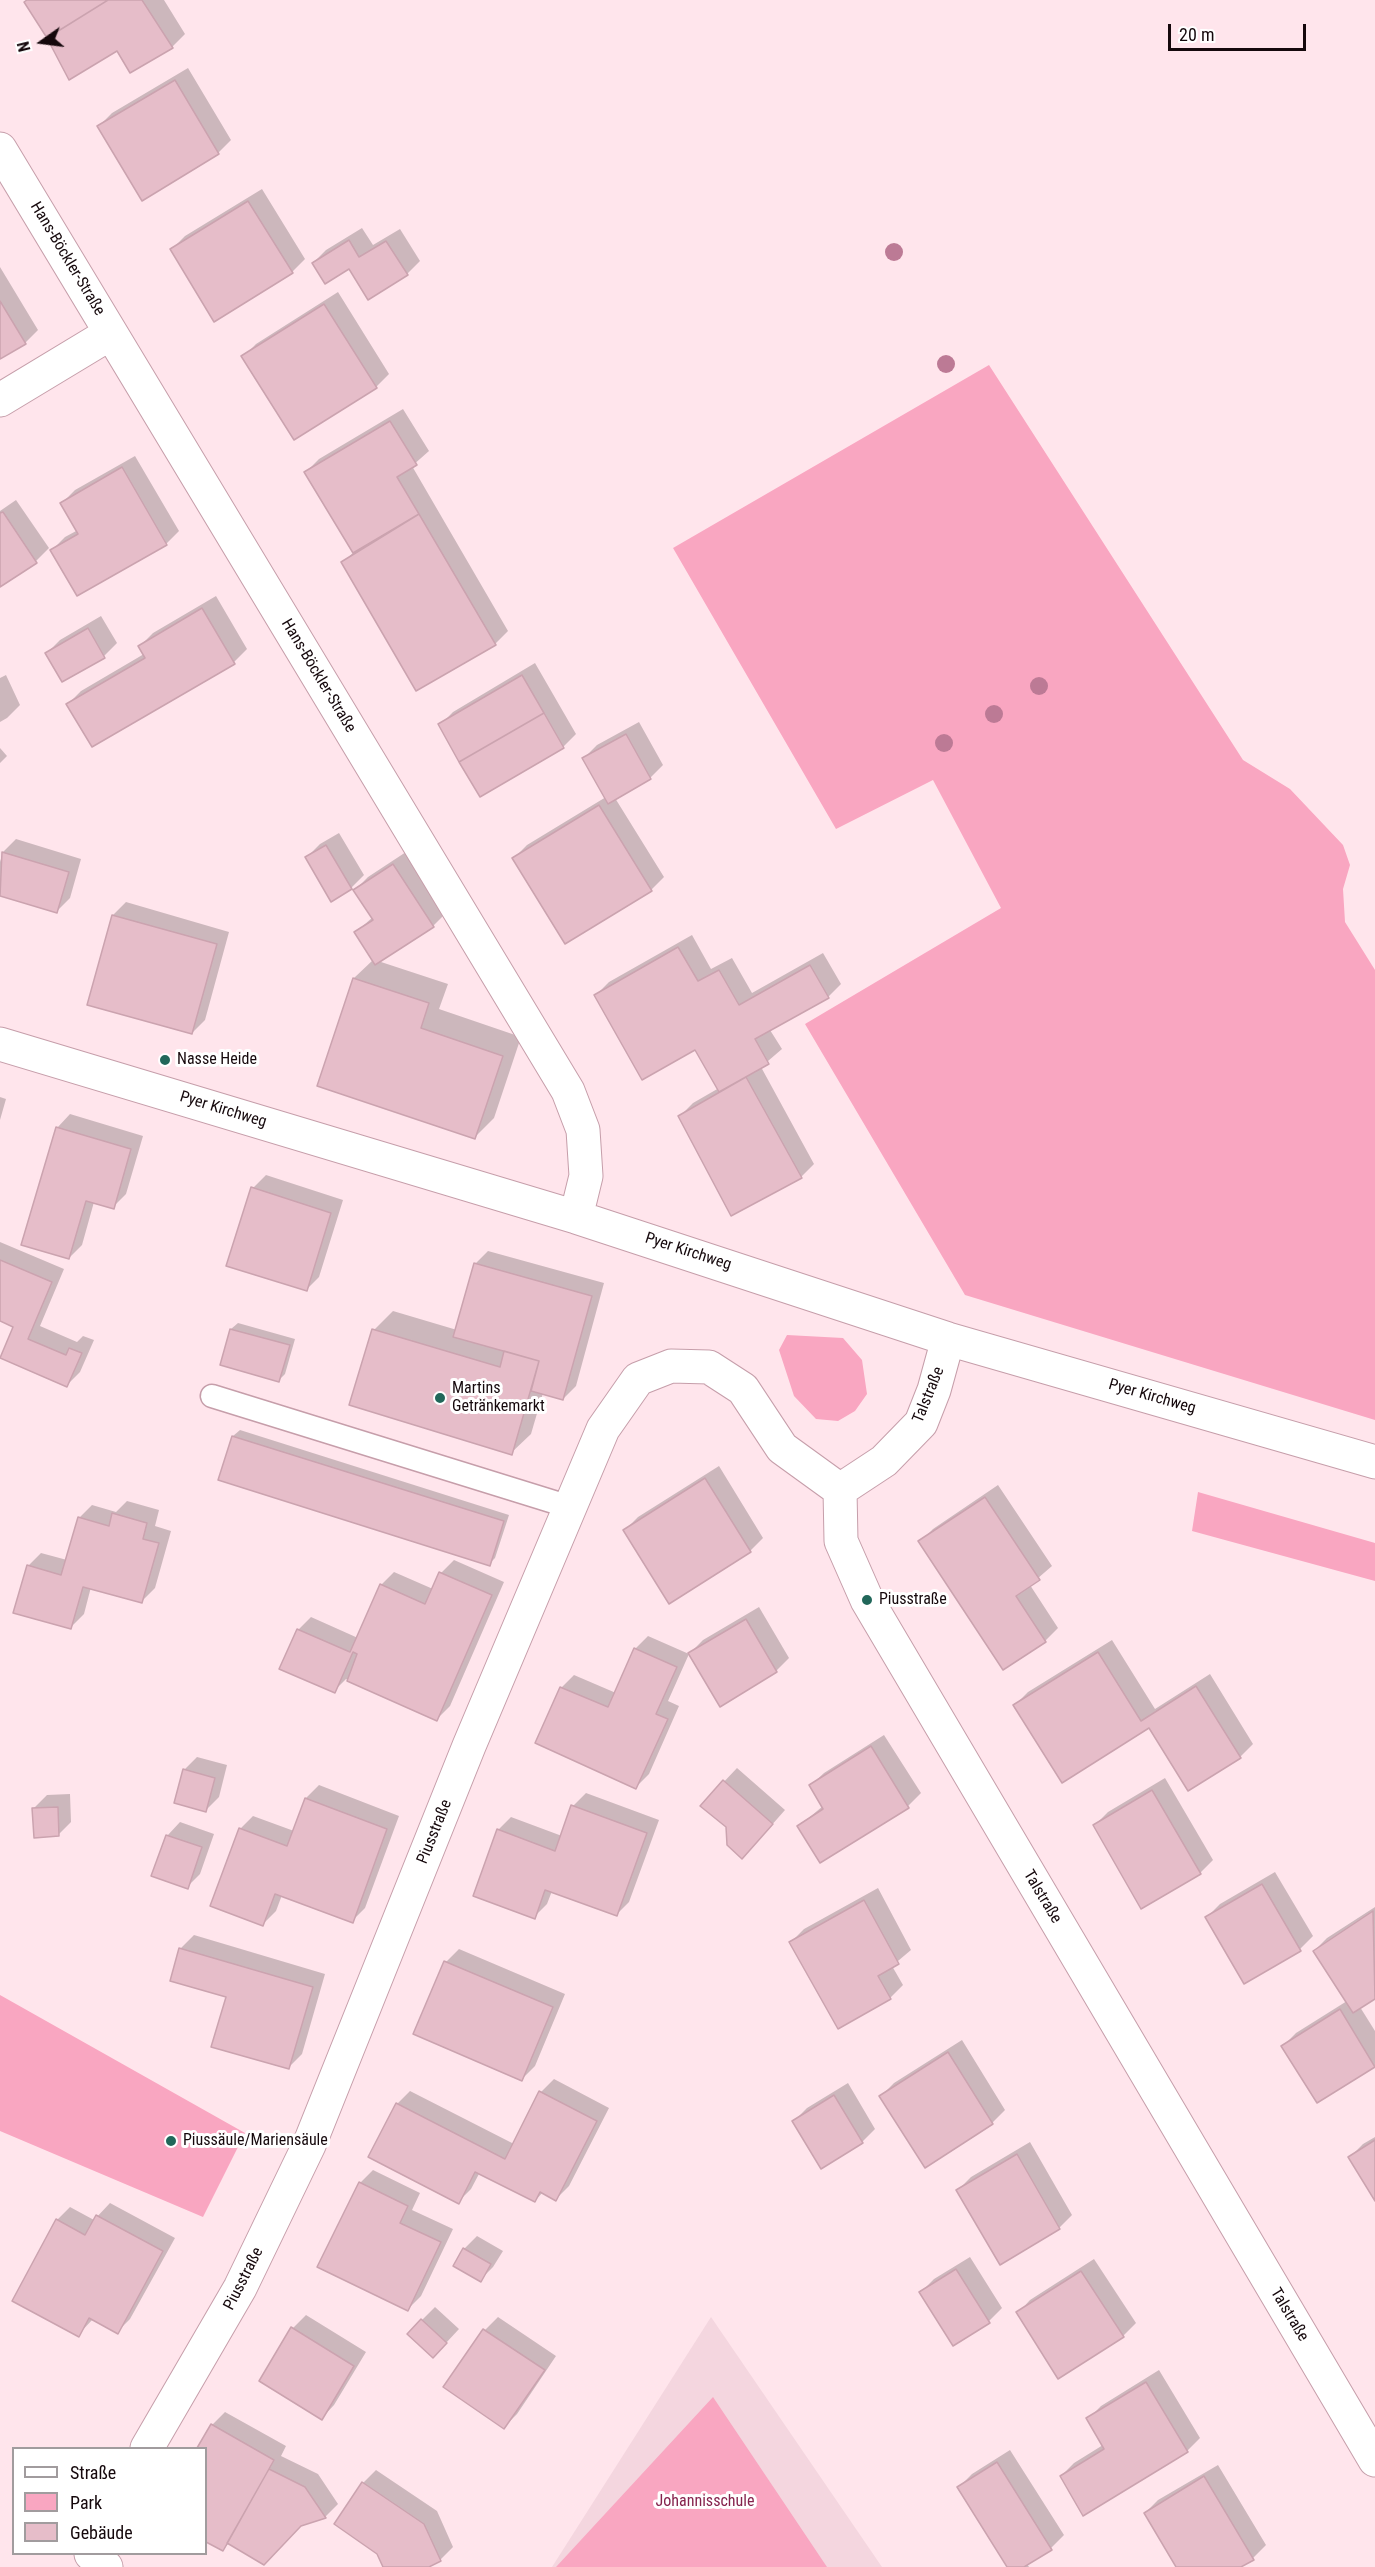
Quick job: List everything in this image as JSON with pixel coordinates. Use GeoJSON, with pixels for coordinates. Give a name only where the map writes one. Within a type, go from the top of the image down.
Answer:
{"type":"FeatureCollection","features":[{"type":"Feature","properties":{"kind":"street","name":"Hans-Böckler-Straße"},"geometry":{"type":"LineString","coordinates":[[0,149],[568,1090],[583,1130],[586,1176],[576,1217]]}},
{"type":"Feature","properties":{"kind":"street"},"geometry":{"type":"LineString","coordinates":[[0,400],[111,333]]}},
{"type":"Feature","properties":{"kind":"street","name":"Pyer Kirchweg"},"geometry":{"type":"LineString","coordinates":[[0,1044],[576,1217],[948,1339],[1375,1462]]}},
{"type":"Feature","properties":{"kind":"street","name":"Talstraße"},"geometry":{"type":"LineString","coordinates":[[948,1339],[934,1390],[921,1423],[884,1461],[840,1490],[841,1541],[867,1600],[1375,2460]]}},
{"type":"Feature","properties":{"kind":"street","name":"Piusstraße"},"geometry":{"type":"LineString","coordinates":[[148,2447],[240,2288],[309,2145],[469,1746],[603,1429],[638,1379],[671,1366],[709,1367],[742,1389],[782,1448],[840,1490]]}},
{"type":"Feature","properties":{"kind":"street"},"geometry":{"type":"LineString","coordinates":[[93,2555],[106,2567]]}},
{"type":"Feature","properties":{"kind":"lane"},"geometry":{"type":"LineString","coordinates":[[212,1396],[570,1507]]}},
{"type":"Feature","properties":{"kind":"shaded area"},"geometry":{"type":"Polygon","coordinates":[[[711,2317],[882,2567],[552,2567],[711,2317]]]}},
{"type":"Feature","properties":{"kind":"green space"},"geometry":{"type":"Polygon","coordinates":[[[989,365],[1243,760],[1290,789],[1343,845],[1350,865],[1343,889],[1345,922],[1375,970],[1375,1420],[965,1295],[805,1024],[1001,908],[933,780],[836,829],[673,548],[989,365]]]}},
{"type":"Feature","properties":{"kind":"green space"},"geometry":{"type":"Polygon","coordinates":[[[787,1335],[843,1338],[862,1360],[867,1394],[855,1411],[838,1421],[816,1419],[794,1396],[779,1350],[787,1335]]]}},
{"type":"Feature","properties":{"kind":"green space"},"geometry":{"type":"Polygon","coordinates":[[[1198,1492],[1375,1543],[1375,1581],[1192,1531],[1198,1492]]]}},
{"type":"Feature","properties":{"kind":"green space"},"geometry":{"type":"Polygon","coordinates":[[[0,1995],[245,2133],[203,2217],[0,2131],[0,1995]]]}},
{"type":"Feature","properties":{"kind":"green space","name":"Johannisschule"},"geometry":{"type":"Polygon","coordinates":[[[713,2397],[827,2567],[556,2567],[713,2397]]]}},
{"type":"Feature","properties":{"kind":"building"},"geometry":{"type":"Polygon","coordinates":[[[27,0],[108,0],[47,38],[24,2],[27,0]]]}},
{"type":"Feature","properties":{"kind":"building"},"geometry":{"type":"Polygon","coordinates":[[[108,0],[142,0],[173,48],[130,73],[117,51],[69,80],[47,38],[108,0]]]}},
{"type":"Feature","properties":{"kind":"building"},"geometry":{"type":"Polygon","coordinates":[[[175,80],[219,154],[142,201],[97,126],[175,80]]]}},
{"type":"Feature","properties":{"kind":"building"},"geometry":{"type":"Polygon","coordinates":[[[248,201],[293,273],[214,322],[170,249],[248,201]]]}},
{"type":"Feature","properties":{"kind":"building"},"geometry":{"type":"Polygon","coordinates":[[[349,240],[359,257],[386,241],[408,275],[368,300],[349,269],[325,284],[312,263],[349,240]]]}},
{"type":"Feature","properties":{"kind":"building"},"geometry":{"type":"Polygon","coordinates":[[[0,301],[26,344],[0,359],[0,301]]]}},
{"type":"Feature","properties":{"kind":"building"},"geometry":{"type":"Polygon","coordinates":[[[324,304],[377,388],[294,440],[241,356],[324,304]]]}},
{"type":"Feature","properties":{"kind":"building"},"geometry":{"type":"Polygon","coordinates":[[[390,421],[417,465],[397,477],[419,514],[353,553],[304,472],[390,421]]]}},
{"type":"Feature","properties":{"kind":"building"},"geometry":{"type":"Polygon","coordinates":[[[122,467],[167,545],[77,596],[50,550],[78,534],[60,503],[122,467]]]}},
{"type":"Feature","properties":{"kind":"building"},"geometry":{"type":"Polygon","coordinates":[[[3,512],[37,563],[0,587],[0,513],[3,512]]]}},
{"type":"Feature","properties":{"kind":"building"},"geometry":{"type":"Polygon","coordinates":[[[419,514],[496,645],[416,691],[341,562],[419,514]]]}},
{"type":"Feature","properties":{"kind":"building"},"geometry":{"type":"Polygon","coordinates":[[[202,608],[235,664],[92,747],[66,704],[145,658],[138,646],[202,608]]]}},
{"type":"Feature","properties":{"kind":"building"},"geometry":{"type":"Polygon","coordinates":[[[88,628],[105,658],[62,682],[45,653],[88,628]]]}},
{"type":"Feature","properties":{"kind":"building"},"geometry":{"type":"Polygon","coordinates":[[[522,675],[544,713],[459,762],[438,724],[522,675]]]}},
{"type":"Feature","properties":{"kind":"building"},"geometry":{"type":"Polygon","coordinates":[[[544,713],[564,748],[480,797],[459,762],[544,713]]]}},
{"type":"Feature","properties":{"kind":"building"},"geometry":{"type":"Polygon","coordinates":[[[626,734],[651,779],[608,804],[582,758],[626,734]]]}},
{"type":"Feature","properties":{"kind":"building"},"geometry":{"type":"Polygon","coordinates":[[[599,805],[652,891],[565,944],[512,858],[599,805]]]}},
{"type":"Feature","properties":{"kind":"building"},"geometry":{"type":"Polygon","coordinates":[[[326,845],[352,889],[331,902],[305,857],[326,845]]]}},
{"type":"Feature","properties":{"kind":"building"},"geometry":{"type":"Polygon","coordinates":[[[2,852],[69,872],[57,913],[0,896],[2,852]]]}},
{"type":"Feature","properties":{"kind":"building"},"geometry":{"type":"Polygon","coordinates":[[[393,864],[434,927],[375,965],[354,932],[373,920],[353,890],[393,864]]]}},
{"type":"Feature","properties":{"kind":"building"},"geometry":{"type":"Polygon","coordinates":[[[112,915],[217,944],[192,1034],[87,1005],[112,915]]]}},
{"type":"Feature","properties":{"kind":"building"},"geometry":{"type":"Polygon","coordinates":[[[678,947],[698,981],[719,970],[739,1005],[810,965],[829,998],[755,1039],[769,1064],[719,1092],[695,1050],[642,1080],[594,995],[678,947]]]}},
{"type":"Feature","properties":{"kind":"building"},"geometry":{"type":"Polygon","coordinates":[[[353,978],[429,1003],[421,1028],[503,1056],[475,1139],[317,1086],[353,978]]]}},
{"type":"Feature","properties":{"kind":"building"},"geometry":{"type":"Polygon","coordinates":[[[746,1077],[802,1178],[731,1216],[678,1116],[746,1077]]]}},
{"type":"Feature","properties":{"kind":"building"},"geometry":{"type":"Polygon","coordinates":[[[56,1127],[131,1149],[114,1209],[86,1201],[69,1259],[21,1245],[56,1127]]]}},
{"type":"Feature","properties":{"kind":"building"},"geometry":{"type":"Polygon","coordinates":[[[251,1187],[331,1213],[307,1291],[226,1266],[251,1187]]]}},
{"type":"Feature","properties":{"kind":"building"},"geometry":{"type":"Polygon","coordinates":[[[0,1260],[52,1282],[28,1339],[66,1355],[69,1348],[82,1353],[67,1387],[0,1358],[13,1327],[0,1321],[0,1260]]]}},
{"type":"Feature","properties":{"kind":"building"},"geometry":{"type":"Polygon","coordinates":[[[474,1263],[592,1296],[563,1400],[531,1391],[539,1361],[453,1337],[474,1263]]]}},
{"type":"Feature","properties":{"kind":"building"},"geometry":{"type":"Polygon","coordinates":[[[230,1329],[290,1345],[279,1382],[220,1365],[230,1329]]]}},
{"type":"Feature","properties":{"kind":"building","name":"Martins Getränkemarkt"},"geometry":{"type":"Polygon","coordinates":[[[372,1329],[500,1367],[504,1351],[539,1361],[512,1455],[349,1405],[372,1329]]]}},
{"type":"Feature","properties":{"kind":"building"},"geometry":{"type":"Polygon","coordinates":[[[232,1436],[504,1521],[490,1566],[218,1480],[232,1436]]]}},
{"type":"Feature","properties":{"kind":"building"},"geometry":{"type":"Polygon","coordinates":[[[705,1478],[751,1552],[669,1604],[623,1530],[705,1478]]]}},
{"type":"Feature","properties":{"kind":"building"},"geometry":{"type":"Polygon","coordinates":[[[985,1497],[1040,1580],[1016,1596],[1046,1642],[1003,1670],[918,1541],[985,1497]]]}},
{"type":"Feature","properties":{"kind":"building"},"geometry":{"type":"Polygon","coordinates":[[[112,1513],[147,1523],[143,1539],[159,1543],[142,1603],[83,1587],[71,1629],[13,1613],[27,1565],[61,1575],[78,1517],[109,1526],[112,1513]]]}},
{"type":"Feature","properties":{"kind":"building"},"geometry":{"type":"Polygon","coordinates":[[[439,1572],[492,1595],[437,1721],[347,1681],[357,1654],[353,1652],[335,1693],[279,1669],[297,1629],[350,1652],[380,1584],[425,1604],[439,1572]]]}},
{"type":"Feature","properties":{"kind":"building"},"geometry":{"type":"Polygon","coordinates":[[[746,1619],[777,1672],[720,1707],[688,1653],[746,1619]]]}},
{"type":"Feature","properties":{"kind":"building"},"geometry":{"type":"Polygon","coordinates":[[[634,1648],[677,1667],[656,1714],[668,1719],[636,1789],[535,1743],[560,1687],[608,1707],[634,1648]]]}},
{"type":"Feature","properties":{"kind":"building"},"geometry":{"type":"Polygon","coordinates":[[[1098,1652],[1141,1721],[1196,1686],[1241,1758],[1188,1791],[1149,1728],[1062,1783],[1013,1705],[1098,1652]]]}},
{"type":"Feature","properties":{"kind":"building"},"geometry":{"type":"Polygon","coordinates":[[[871,1746],[909,1808],[820,1863],[797,1826],[823,1809],[809,1785],[871,1746]]]}},
{"type":"Feature","properties":{"kind":"building"},"geometry":{"type":"Polygon","coordinates":[[[183,1769],[215,1778],[206,1812],[174,1803],[183,1769]]]}},
{"type":"Feature","properties":{"kind":"building"},"geometry":{"type":"Polygon","coordinates":[[[723,1780],[773,1824],[742,1859],[727,1845],[726,1827],[700,1806],[723,1780]]]}},
{"type":"Feature","properties":{"kind":"building"},"geometry":{"type":"Polygon","coordinates":[[[1152,1790],[1201,1874],[1141,1909],[1093,1825],[1152,1790]]]}},
{"type":"Feature","properties":{"kind":"building"},"geometry":{"type":"Polygon","coordinates":[[[305,1798],[387,1829],[353,1923],[275,1894],[263,1926],[210,1906],[239,1828],[287,1846],[305,1798]]]}},
{"type":"Feature","properties":{"kind":"building"},"geometry":{"type":"Polygon","coordinates":[[[571,1805],[647,1833],[617,1916],[545,1890],[535,1919],[473,1896],[497,1829],[555,1851],[571,1805]]]}},
{"type":"Feature","properties":{"kind":"building"},"geometry":{"type":"Polygon","coordinates":[[[58,1807],[59,1836],[34,1838],[32,1808],[58,1807]]]}},
{"type":"Feature","properties":{"kind":"building"},"geometry":{"type":"Polygon","coordinates":[[[166,1835],[202,1847],[188,1889],[151,1876],[166,1835]]]}},
{"type":"Feature","properties":{"kind":"building"},"geometry":{"type":"Polygon","coordinates":[[[1262,1884],[1301,1951],[1244,1984],[1205,1917],[1262,1884]]]}},
{"type":"Feature","properties":{"kind":"building"},"geometry":{"type":"Polygon","coordinates":[[[864,1900],[899,1964],[878,1976],[891,1999],[838,2029],[789,1942],[864,1900]]]}},
{"type":"Feature","properties":{"kind":"building"},"geometry":{"type":"Polygon","coordinates":[[[1373,1911],[1375,1999],[1353,2013],[1313,1951],[1373,1911]]]}},
{"type":"Feature","properties":{"kind":"building"},"geometry":{"type":"Polygon","coordinates":[[[179,1948],[313,1987],[289,2069],[211,2047],[226,1997],[170,1981],[179,1948]]]}},
{"type":"Feature","properties":{"kind":"building"},"geometry":{"type":"Polygon","coordinates":[[[444,1961],[553,2007],[522,2081],[413,2034],[444,1961]]]}},
{"type":"Feature","properties":{"kind":"building"},"geometry":{"type":"Polygon","coordinates":[[[1340,2009],[1375,2067],[1317,2103],[1281,2046],[1340,2009]]]}},
{"type":"Feature","properties":{"kind":"building"},"geometry":{"type":"Polygon","coordinates":[[[948,2052],[993,2124],[925,2168],[879,2096],[948,2052]]]}},
{"type":"Feature","properties":{"kind":"building"},"geometry":{"type":"Polygon","coordinates":[[[539,2091],[597,2121],[556,2201],[540,2192],[535,2202],[475,2172],[459,2204],[368,2157],[396,2103],[505,2159],[539,2091]]]}},
{"type":"Feature","properties":{"kind":"building"},"geometry":{"type":"Polygon","coordinates":[[[834,2095],[863,2143],[821,2169],[792,2121],[834,2095]]]}},
{"type":"Feature","properties":{"kind":"building"},"geometry":{"type":"Polygon","coordinates":[[[1375,2140],[1375,2201],[1348,2157],[1375,2140]]]}},
{"type":"Feature","properties":{"kind":"building"},"geometry":{"type":"Polygon","coordinates":[[[1017,2154],[1060,2229],[1000,2265],[956,2190],[1017,2154]]]}},
{"type":"Feature","properties":{"kind":"building"},"geometry":{"type":"Polygon","coordinates":[[[359,2182],[408,2206],[400,2223],[441,2242],[408,2311],[317,2267],[359,2182]]]}},
{"type":"Feature","properties":{"kind":"building"},"geometry":{"type":"Polygon","coordinates":[[[96,2215],[163,2251],[118,2334],[89,2318],[79,2337],[12,2301],[56,2219],[85,2235],[96,2215]]]}},
{"type":"Feature","properties":{"kind":"building"},"geometry":{"type":"Polygon","coordinates":[[[463,2248],[491,2264],[481,2282],[453,2266],[463,2248]]]}},
{"type":"Feature","properties":{"kind":"building"},"geometry":{"type":"Polygon","coordinates":[[[956,2269],[990,2323],[953,2346],[919,2292],[956,2269]]]}},
{"type":"Feature","properties":{"kind":"building"},"geometry":{"type":"Polygon","coordinates":[[[1081,2271],[1124,2337],[1058,2379],[1016,2312],[1081,2271]]]}},
{"type":"Feature","properties":{"kind":"building"},"geometry":{"type":"Polygon","coordinates":[[[421,2319],[447,2343],[433,2358],[407,2334],[421,2319]]]}},
{"type":"Feature","properties":{"kind":"building"},"geometry":{"type":"Polygon","coordinates":[[[291,2327],[354,2366],[322,2420],[259,2381],[291,2327]]]}},
{"type":"Feature","properties":{"kind":"building"},"geometry":{"type":"Polygon","coordinates":[[[483,2329],[545,2370],[504,2429],[443,2387],[483,2329]]]}},
{"type":"Feature","properties":{"kind":"building"},"geometry":{"type":"Polygon","coordinates":[[[1146,2382],[1188,2452],[1083,2516],[1060,2476],[1104,2449],[1086,2418],[1146,2382]]]}},
{"type":"Feature","properties":{"kind":"building"},"geometry":{"type":"Polygon","coordinates":[[[211,2424],[274,2460],[223,2551],[207,2543],[207,2447],[198,2447],[211,2424]]]}},
{"type":"Feature","properties":{"kind":"building"},"geometry":{"type":"Polygon","coordinates":[[[997,2462],[1052,2550],[1024,2567],[1007,2567],[957,2487],[997,2462]]]}},
{"type":"Feature","properties":{"kind":"building"},"geometry":{"type":"Polygon","coordinates":[[[269,2469],[305,2487],[326,2518],[301,2526],[264,2565],[227,2543],[269,2469]]]}},
{"type":"Feature","properties":{"kind":"building"},"geometry":{"type":"Polygon","coordinates":[[[1204,2476],[1254,2560],[1241,2567],[1176,2567],[1144,2513],[1204,2476]]]}},
{"type":"Feature","properties":{"kind":"building"},"geometry":{"type":"Polygon","coordinates":[[[362,2482],[424,2524],[441,2561],[429,2567],[383,2567],[377,2554],[334,2524],[362,2482]]]}},
{"type":"Feature","properties":{"kind":"place","name":"Nasse Heide"},"geometry":{"type":"Point","coordinates":[165,1060]}},
{"type":"Feature","properties":{"kind":"place","name":"Martins Getränkemarkt"},"geometry":{"type":"Point","coordinates":[440,1398]}},
{"type":"Feature","properties":{"kind":"place","name":"Piusstraße"},"geometry":{"type":"Point","coordinates":[867,1600]}},
{"type":"Feature","properties":{"kind":"place","name":"Piussäule/Mariensäule"},"geometry":{"type":"Point","coordinates":[171,2141]}}]}
